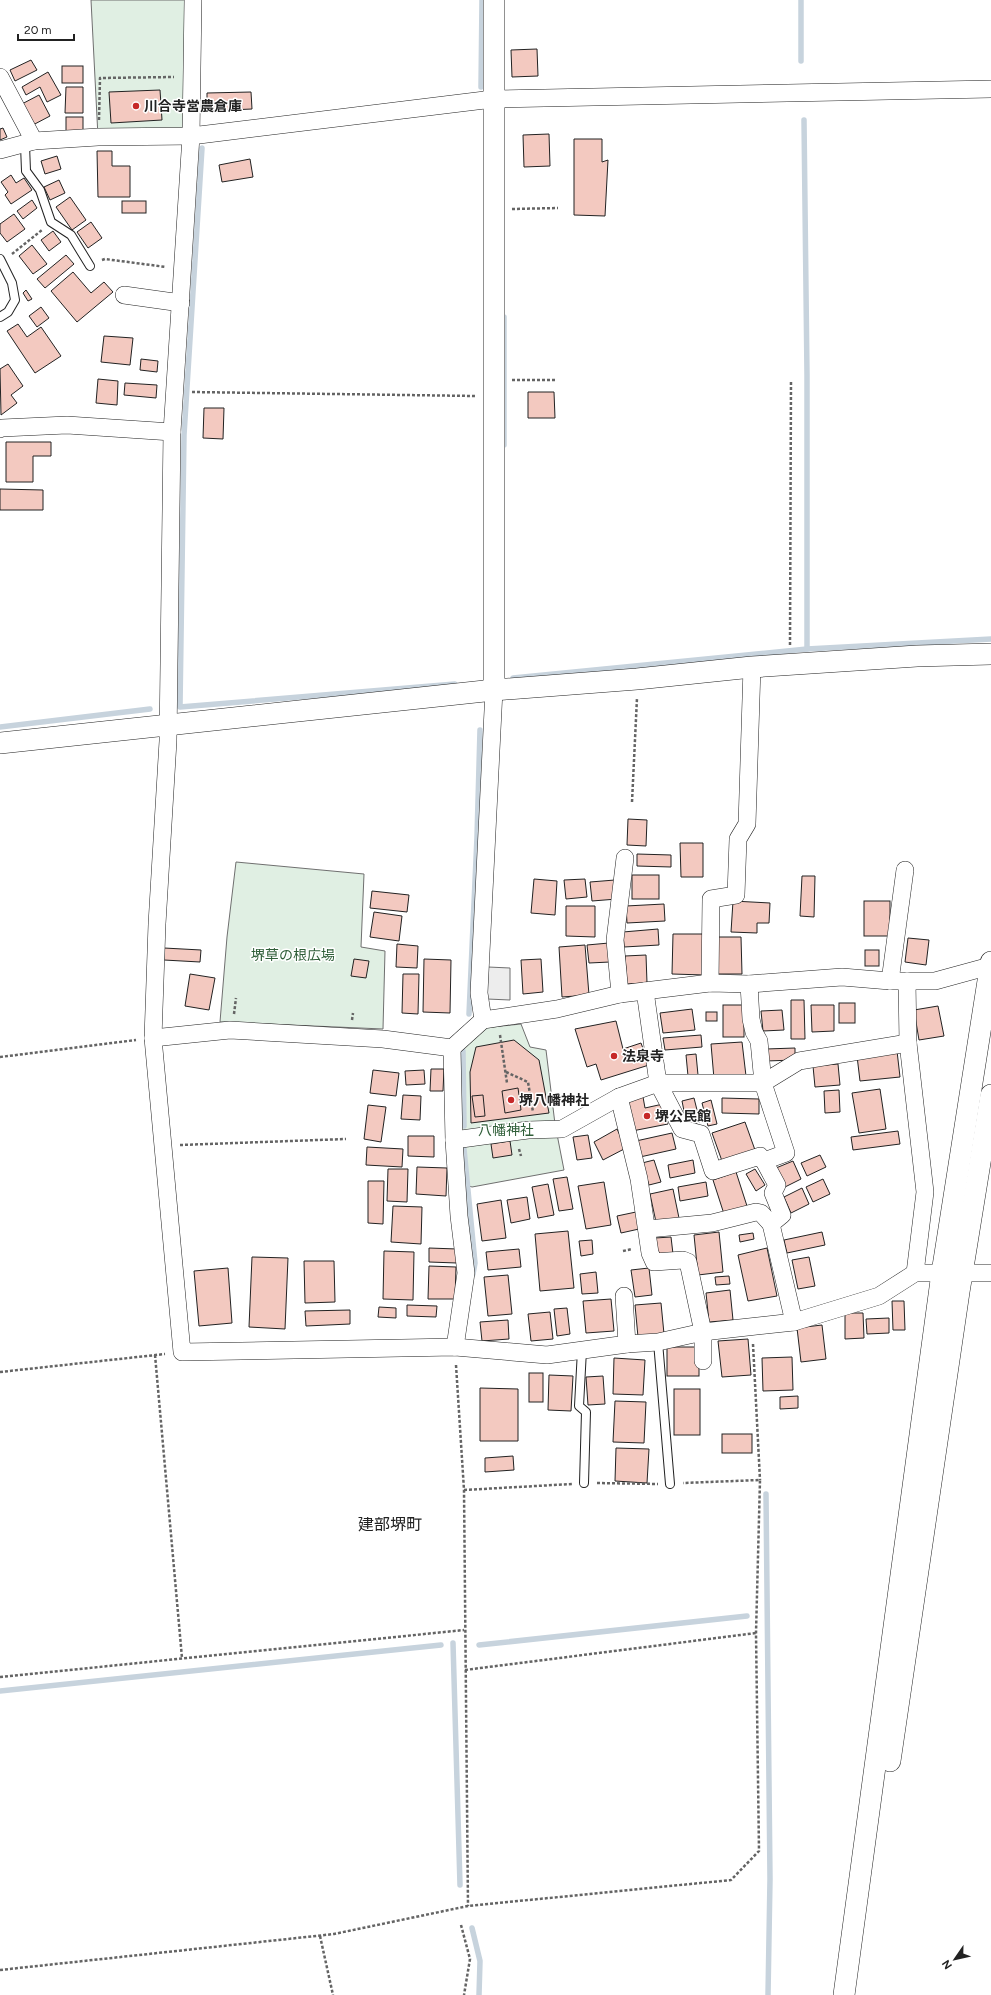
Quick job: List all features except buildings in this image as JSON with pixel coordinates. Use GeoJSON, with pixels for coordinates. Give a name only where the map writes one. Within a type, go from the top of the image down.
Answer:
{"type":"FeatureCollection","features":[{"type":"Feature","properties":{"kind":"street"},"geometry":{"type":"LineString","coordinates":[[193,0],[191,136],[172,432],[168,725],[157,924],[153,1038],[182,1352],[455,1347],[547,1355],[627,1344],[658,1342],[703,1332],[794,1322],[879,1296],[915,1272],[962,1274],[991,1273]]}},
{"type":"Feature","properties":{"kind":"street"},"geometry":{"type":"LineString","coordinates":[[490,1019],[479,993],[494,690],[494,0]]}},
{"type":"Feature","properties":{"kind":"street"},"geometry":{"type":"LineString","coordinates":[[0,77],[29,143]]}},
{"type":"Feature","properties":{"kind":"street"},"geometry":{"type":"LineString","coordinates":[[0,150],[29,143],[98,137],[191,136],[493,99],[991,89]]}},
{"type":"Feature","properties":{"kind":"street"},"geometry":{"type":"LineString","coordinates":[[124,296],[181,303]]}},
{"type":"Feature","properties":{"kind":"street"},"geometry":{"type":"LineString","coordinates":[[1,428],[68,425],[172,432]]}},
{"type":"Feature","properties":{"kind":"street"},"geometry":{"type":"LineString","coordinates":[[0,743],[494,690],[637,679],[752,667],[917,656],[991,654]]}},
{"type":"Feature","properties":{"kind":"street"},"geometry":{"type":"LineString","coordinates":[[710,983],[712,899],[736,895],[738,839],[747,824],[752,667]]}},
{"type":"Feature","properties":{"kind":"street"},"geometry":{"type":"LineString","coordinates":[[620,994],[615,940],[625,858]]}},
{"type":"Feature","properties":{"kind":"street"},"geometry":{"type":"LineString","coordinates":[[890,981],[905,870]]}},
{"type":"Feature","properties":{"kind":"street"},"geometry":{"type":"LineString","coordinates":[[153,1038],[230,1030],[383,1038],[452,1048],[490,1019],[557,1009],[620,994],[645,990],[710,983],[749,984],[842,976],[890,981],[935,981],[991,964],[942,1273],[844,1995]]}},
{"type":"Feature","properties":{"kind":"street"},"geometry":{"type":"LineString","coordinates":[[907,981],[908,1043],[925,1192],[915,1272]]}},
{"type":"Feature","properties":{"kind":"street"},"geometry":{"type":"LineString","coordinates":[[749,984],[751,1019],[754,1032],[759,1041],[763,1083],[786,1153],[764,1161]]}},
{"type":"Feature","properties":{"kind":"street"},"geometry":{"type":"LineString","coordinates":[[645,990],[658,1083],[682,1129],[701,1134],[713,1171],[760,1156],[777,1185],[773,1193],[782,1215],[770,1224]]}},
{"type":"Feature","properties":{"kind":"street"},"geometry":{"type":"LineString","coordinates":[[454,1140],[537,1130],[562,1129],[619,1097],[658,1083],[763,1083],[799,1061],[908,1043]]}},
{"type":"Feature","properties":{"kind":"street"},"geometry":{"type":"LineString","coordinates":[[452,1048],[454,1140],[459,1216],[466,1273],[455,1347]]}},
{"type":"Feature","properties":{"kind":"street"},"geometry":{"type":"LineString","coordinates":[[856,1995],[962,1274],[991,1095]]}},
{"type":"Feature","properties":{"kind":"street"},"geometry":{"type":"LineString","coordinates":[[619,1097],[639,1180],[648,1229],[650,1253],[654,1262],[683,1260],[688,1262],[703,1332],[703,1361]]}},
{"type":"Feature","properties":{"kind":"street"},"geometry":{"type":"LineString","coordinates":[[648,1229],[712,1223],[756,1212],[761,1214],[770,1224],[794,1322]]}},
{"type":"Feature","properties":{"kind":"street"},"geometry":{"type":"LineString","coordinates":[[624,1296],[627,1344]]}},
{"type":"Feature","properties":{"kind":"lane"},"geometry":{"type":"LineString","coordinates":[[29,143],[26,171],[40,190],[51,222],[71,236],[90,266]]}},
{"type":"Feature","properties":{"kind":"lane"},"geometry":{"type":"LineString","coordinates":[[0,317],[8,312],[16,300],[12,283],[1,261]]}},
{"type":"Feature","properties":{"kind":"lane"},"geometry":{"type":"LineString","coordinates":[[658,1342],[670,1484]]}},
{"type":"Feature","properties":{"kind":"lane"},"geometry":{"type":"LineString","coordinates":[[582,1350],[579,1406],[586,1412],[584,1483]]}},
{"type":"Feature","properties":{"kind":"path"},"geometry":{"type":"LineString","coordinates":[[98,137],[100,78],[192,77]]}},
{"type":"Feature","properties":{"kind":"path"},"geometry":{"type":"LineString","coordinates":[[510,216],[510,209],[558,208]]}},
{"type":"Feature","properties":{"kind":"path"},"geometry":{"type":"LineString","coordinates":[[1,261],[51,222]]}},
{"type":"Feature","properties":{"kind":"path"},"geometry":{"type":"LineString","coordinates":[[105,259],[182,269]]}},
{"type":"Feature","properties":{"kind":"path"},"geometry":{"type":"LineString","coordinates":[[201,393],[494,388],[555,380]]}},
{"type":"Feature","properties":{"kind":"path"},"geometry":{"type":"LineString","coordinates":[[790,646],[792,380]]}},
{"type":"Feature","properties":{"kind":"path"},"geometry":{"type":"LineString","coordinates":[[632,802],[637,679]]}},
{"type":"Feature","properties":{"kind":"path"},"geometry":{"type":"LineString","coordinates":[[490,1019],[506,1072],[507,1083]]}},
{"type":"Feature","properties":{"kind":"path"},"geometry":{"type":"LineString","coordinates":[[0,1057],[153,1038]]}},
{"type":"Feature","properties":{"kind":"path"},"geometry":{"type":"LineString","coordinates":[[506,1072],[528,1082],[537,1130]]}},
{"type":"Feature","properties":{"kind":"path"},"geometry":{"type":"LineString","coordinates":[[163,1146],[346,1139]]}},
{"type":"Feature","properties":{"kind":"path"},"geometry":{"type":"LineString","coordinates":[[0,1970],[320,1936],[468,1906],[731,1880],[760,1850],[756,1633],[760,1480],[752,1326]]}},
{"type":"Feature","properties":{"kind":"path"},"geometry":{"type":"LineString","coordinates":[[455,1347],[464,1490],[464,1630],[468,1906]]}},
{"type":"Feature","properties":{"kind":"path"},"geometry":{"type":"LineString","coordinates":[[0,1372],[182,1352]]}},
{"type":"Feature","properties":{"kind":"path"},"geometry":{"type":"LineString","coordinates":[[154,1355],[182,1658]]}},
{"type":"Feature","properties":{"kind":"path"},"geometry":{"type":"LineString","coordinates":[[464,1490],[584,1483],[670,1484],[760,1480]]}},
{"type":"Feature","properties":{"kind":"path"},"geometry":{"type":"LineString","coordinates":[[0,1677],[464,1630]]}},
{"type":"Feature","properties":{"kind":"path"},"geometry":{"type":"LineString","coordinates":[[465,1670],[756,1633]]}},
{"type":"Feature","properties":{"kind":"path"},"geometry":{"type":"LineString","coordinates":[[460,1925],[470,1959],[464,1995]]}},
{"type":"Feature","properties":{"kind":"path"},"geometry":{"type":"LineString","coordinates":[[320,1936],[333,1995]]}},
{"type":"Feature","properties":{"kind":"green space"},"geometry":{"type":"Polygon","coordinates":[[[91,0],[193,0],[191,136],[98,137],[91,0]]]}},
{"type":"Feature","properties":{"kind":"green space","name":"堺草の根広場"},"geometry":{"type":"Polygon","coordinates":[[[236,862],[364,874],[361,947],[385,951],[383,1029],[220,1022],[227,937],[236,862]]]}},
{"type":"Feature","properties":{"kind":"green space","name":"八幡神社"},"geometry":{"type":"Polygon","coordinates":[[[521,1024],[530,1047],[546,1050],[555,1124],[564,1170],[472,1187],[461,1183],[457,1050],[483,1028],[521,1024]]]}},
{"type":"Feature","properties":{"kind":"shaded area"},"geometry":{"type":"Polygon","coordinates":[[[488,967],[510,968],[510,1000],[487,999],[488,967]]]}},
{"type":"Feature","properties":{"kind":"waterway"},"geometry":{"type":"LineString","coordinates":[[481,87],[482,0]]}},
{"type":"Feature","properties":{"kind":"waterway"},"geometry":{"type":"LineString","coordinates":[[801,0],[801,61]]}},
{"type":"Feature","properties":{"kind":"waterway"},"geometry":{"type":"LineString","coordinates":[[804,120],[807,375],[807,649]]}},
{"type":"Feature","properties":{"kind":"waterway"},"geometry":{"type":"LineString","coordinates":[[202,148],[184,435],[180,707],[455,684]]}},
{"type":"Feature","properties":{"kind":"waterway"},"geometry":{"type":"LineString","coordinates":[[504,317],[504,445]]}},
{"type":"Feature","properties":{"kind":"waterway"},"geometry":{"type":"LineString","coordinates":[[513,678],[807,649],[991,639]]}},
{"type":"Feature","properties":{"kind":"waterway"},"geometry":{"type":"LineString","coordinates":[[0,727],[150,709]]}},
{"type":"Feature","properties":{"kind":"waterway"},"geometry":{"type":"LineString","coordinates":[[469,1014],[480,730]]}},
{"type":"Feature","properties":{"kind":"waterway"},"geometry":{"type":"LineString","coordinates":[[463,1051],[464,1126]]}},
{"type":"Feature","properties":{"kind":"waterway"},"geometry":{"type":"LineString","coordinates":[[464,1149],[475,1263],[473,1274]]}},
{"type":"Feature","properties":{"kind":"waterway"},"geometry":{"type":"LineString","coordinates":[[766,1494],[770,1879],[768,1995]]}},
{"type":"Feature","properties":{"kind":"waterway"},"geometry":{"type":"LineString","coordinates":[[479,1645],[747,1616]]}},
{"type":"Feature","properties":{"kind":"waterway"},"geometry":{"type":"LineString","coordinates":[[453,1643],[460,1885]]}},
{"type":"Feature","properties":{"kind":"waterway"},"geometry":{"type":"LineString","coordinates":[[0,1691],[441,1645]]}},
{"type":"Feature","properties":{"kind":"waterway"},"geometry":{"type":"LineString","coordinates":[[472,1928],[480,1961],[479,1995]]}},
{"type":"Feature","properties":{"kind":"place","name":"川合寺営農倉庫"},"geometry":{"type":"Point","coordinates":[136,106]}},
{"type":"Feature","properties":{"kind":"place","name":"法泉寺"},"geometry":{"type":"Point","coordinates":[614,1056]}},
{"type":"Feature","properties":{"kind":"place","name":"堺八幡神社"},"geometry":{"type":"Point","coordinates":[511,1100]}},
{"type":"Feature","properties":{"kind":"place","name":"堺公民館"},"geometry":{"type":"Point","coordinates":[647,1116]}},
{"type":"Feature","properties":{"kind":"district","name":"建部堺町"},"geometry":{"type":"Point","coordinates":[390,1524]}}]}
